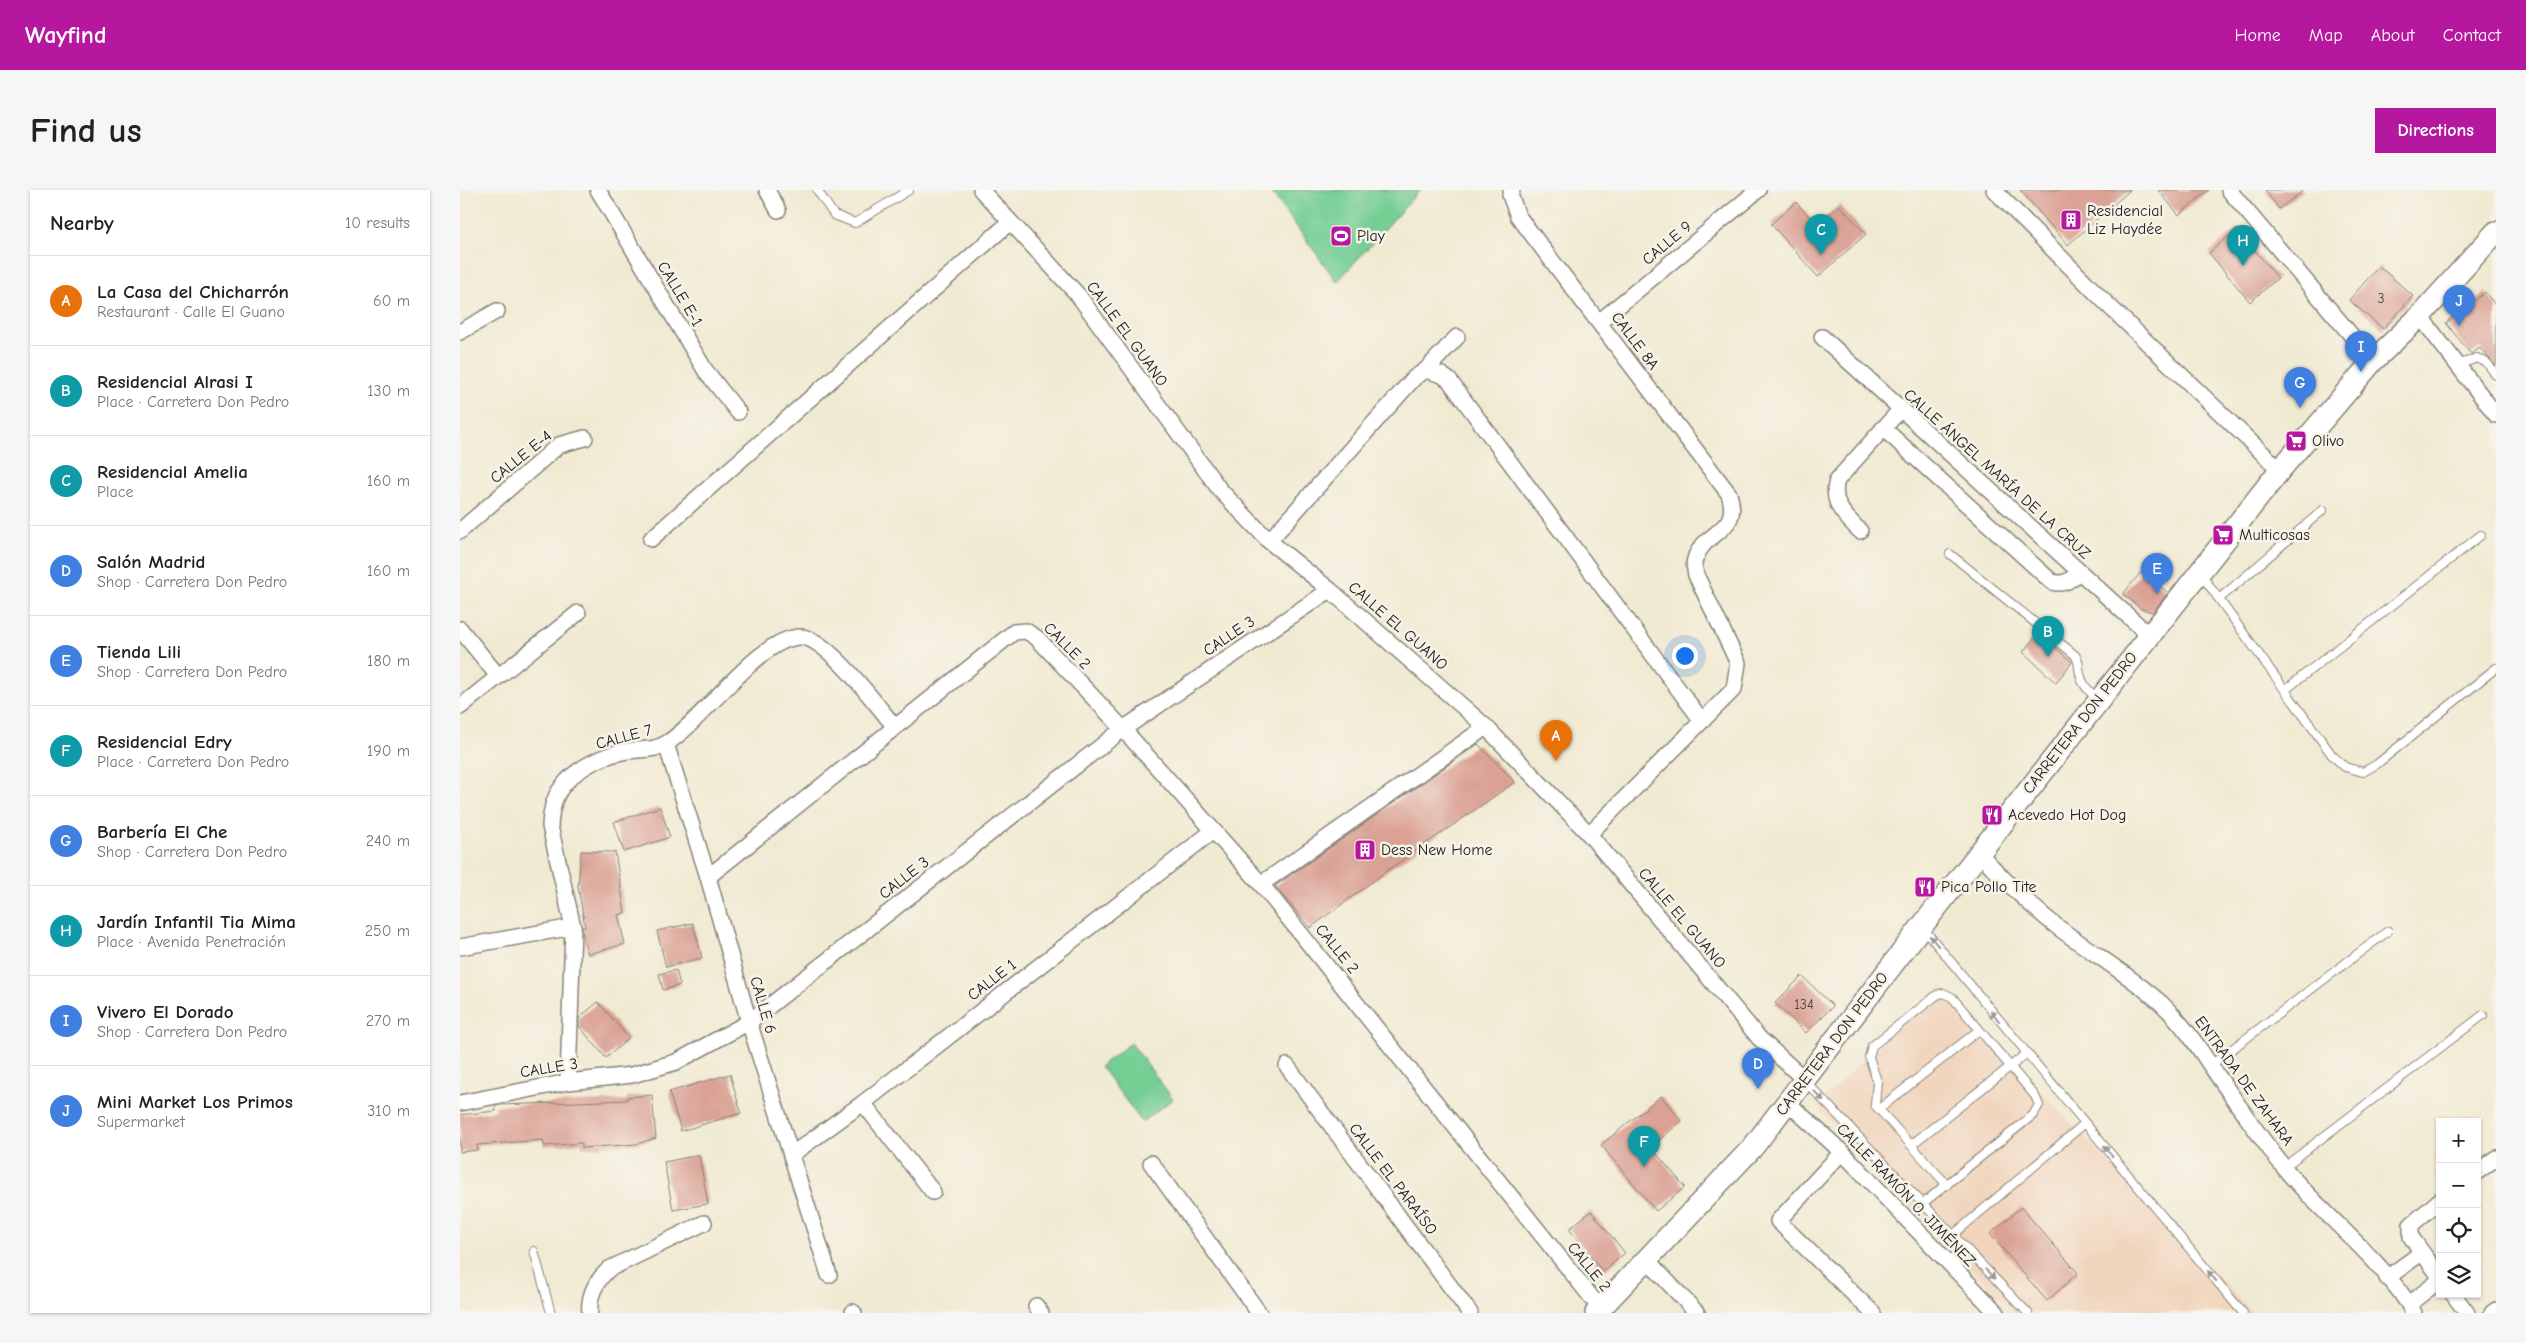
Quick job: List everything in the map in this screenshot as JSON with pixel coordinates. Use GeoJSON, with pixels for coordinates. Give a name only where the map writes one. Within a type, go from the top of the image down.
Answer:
{"type":"FeatureCollection","features":[{"type":"Feature","properties":{"kind":"street","name":"CALLE E-1"},"geometry":{"type":"LineString","coordinates":[[598,190],[705,370],[738,412]]}},
{"type":"Feature","properties":{"kind":"street"},"geometry":{"type":"LineString","coordinates":[[767,190],[778,210]]}},
{"type":"Feature","properties":{"kind":"street","name":"CALLE EL GUANO"},"geometry":{"type":"LineString","coordinates":[[981,190],[1078,295],[1220,490],[1270,541],[1330,590],[1486,727],[1589,834],[1759,1038],[1804,1079]]}},
{"type":"Feature","properties":{"kind":"street","name":"CALLE 9"},"geometry":{"type":"LineString","coordinates":[[1599,322],[1758,190]]}},
{"type":"Feature","properties":{"kind":"street"},"geometry":{"type":"LineString","coordinates":[[1994,190],[2109,306],[2280,470]]}},
{"type":"Feature","properties":{"kind":"street"},"geometry":{"type":"LineString","coordinates":[[2229,190],[2373,361]]}},
{"type":"Feature","properties":{"kind":"street","name":"CALLE 8A"},"geometry":{"type":"LineString","coordinates":[[1511,193],[1518,216],[1729,494],[1734,508],[1729,522],[1701,548],[1694,560],[1696,575],[1738,663],[1734,689],[1702,721]]}},
{"type":"Feature","properties":{"kind":"street"},"geometry":{"type":"LineString","coordinates":[[650,539],[1010,222]]}},
{"type":"Feature","properties":{"kind":"street","name":"CARRETERA DON PEDRO"},"geometry":{"type":"LineString","coordinates":[[1598,1311],[1753,1147],[2148,635],[2280,470],[2373,361],[2420,316],[2496,232]]}},
{"type":"Feature","properties":{"kind":"street"},"geometry":{"type":"LineString","coordinates":[[460,332],[497,311]]}},
{"type":"Feature","properties":{"kind":"street"},"geometry":{"type":"LineString","coordinates":[[2420,316],[2496,415]]}},
{"type":"Feature","properties":{"kind":"street","name":"CALLE ÁNGEL MARÍA DE LA CRUZ"},"geometry":{"type":"LineString","coordinates":[[1822,336],[1900,410],[2148,635]]}},
{"type":"Feature","properties":{"kind":"street"},"geometry":{"type":"LineString","coordinates":[[1270,541],[1414,378],[1426,370],[1457,337]]}},
{"type":"Feature","properties":{"kind":"street"},"geometry":{"type":"LineString","coordinates":[[1426,370],[1442,375],[1449,380],[1702,721],[1589,834]]}},
{"type":"Feature","properties":{"kind":"street"},"geometry":{"type":"LineString","coordinates":[[1860,531],[1838,506],[1835,488],[1837,480],[1900,410]]}},
{"type":"Feature","properties":{"kind":"street"},"geometry":{"type":"LineString","coordinates":[[1883,428],[2052,582],[2059,584],[2069,582],[2079,572]]}},
{"type":"Feature","properties":{"kind":"street","name":"CALLE E-4"},"geometry":{"type":"LineString","coordinates":[[460,530],[559,445],[585,438]]}},
{"type":"Feature","properties":{"kind":"street","name":"CALLE 3"},"geometry":{"type":"LineString","coordinates":[[460,1103],[568,1082],[632,1075],[676,1062],[749,1022],[1123,729],[1330,590]]}},
{"type":"Feature","properties":{"kind":"street"},"geometry":{"type":"LineString","coordinates":[[460,706],[578,613]]}},
{"type":"Feature","properties":{"kind":"street"},"geometry":{"type":"LineString","coordinates":[[460,630],[498,676]]}},
{"type":"Feature","properties":{"kind":"street","name":"CALLE 2"},"geometry":{"type":"LineString","coordinates":[[895,727],[1014,632],[1026,631],[1037,638],[1123,729],[1261,884],[1598,1311]]}},
{"type":"Feature","properties":{"kind":"street","name":"CALLE 7"},"geometry":{"type":"LineString","coordinates":[[568,1082],[573,927],[550,826],[551,810],[557,794],[567,781],[583,768],[606,756],[626,751],[651,749],[666,744],[723,689],[774,646],[788,638],[802,637],[816,640],[830,651],[895,727]]}},
{"type":"Feature","properties":{"kind":"street"},"geometry":{"type":"LineString","coordinates":[[708,877],[895,727]]}},
{"type":"Feature","properties":{"kind":"street"},"geometry":{"type":"LineString","coordinates":[[1261,884],[1486,727]]}},
{"type":"Feature","properties":{"kind":"street","name":"CALLE 6"},"geometry":{"type":"LineString","coordinates":[[666,744],[708,877],[749,1022],[829,1275]]}},
{"type":"Feature","properties":{"kind":"street","name":"CALLE 1"},"geometry":{"type":"LineString","coordinates":[[791,1155],[863,1102],[1213,831]]}},
{"type":"Feature","properties":{"kind":"street","name":"ENTRADA DE ZAHARA"},"geometry":{"type":"LineString","coordinates":[[1979,853],[2017,894],[2055,925],[2161,1003],[2200,1046],[2211,1065],[2284,1167],[2311,1199],[2338,1224],[2387,1278],[2412,1309]]}},
{"type":"Feature","properties":{"kind":"street"},"geometry":{"type":"LineString","coordinates":[[460,947],[573,927]]}},
{"type":"Feature","properties":{"kind":"street","name":"CALLE EL PARAÍSO"},"geometry":{"type":"LineString","coordinates":[[1287,1066],[1470,1313]]}},
{"type":"Feature","properties":{"kind":"street"},"geometry":{"type":"LineString","coordinates":[[863,1102],[933,1192]]}},
{"type":"Feature","properties":{"kind":"street","name":"CALLE RAMÓN O. JIMÉNEZ"},"geometry":{"type":"LineString","coordinates":[[1788,1103],[1842,1152],[1997,1313]]}},
{"type":"Feature","properties":{"kind":"street"},"geometry":{"type":"LineString","coordinates":[[1842,1152],[1778,1221],[1873,1313]]}},
{"type":"Feature","properties":{"kind":"street"},"geometry":{"type":"LineString","coordinates":[[1151,1163],[1259,1313]]}},
{"type":"Feature","properties":{"kind":"street"},"geometry":{"type":"LineString","coordinates":[[2481,1170],[2494,1163]]}},
{"type":"Feature","properties":{"kind":"street"},"geometry":{"type":"LineString","coordinates":[[2436,1203],[2411,1225],[2411,1237],[2436,1273]]}},
{"type":"Feature","properties":{"kind":"street"},"geometry":{"type":"LineString","coordinates":[[590,1313],[592,1290],[599,1278],[608,1269],[704,1223]]}},
{"type":"Feature","properties":{"kind":"street"},"geometry":{"type":"LineString","coordinates":[[2387,1278],[2421,1253]]}},
{"type":"Feature","properties":{"kind":"street"},"geometry":{"type":"LineString","coordinates":[[1647,1260],[1697,1313]]}},
{"type":"Feature","properties":{"kind":"street"},"geometry":{"type":"LineString","coordinates":[[2412,1309],[2436,1282]]}},
{"type":"Feature","properties":{"kind":"street"},"geometry":{"type":"LineString","coordinates":[[2456,1298],[2467,1313]]}},
{"type":"Feature","properties":{"kind":"street"},"geometry":{"type":"LineString","coordinates":[[2492,1313],[2496,1310]]}},
{"type":"Feature","properties":{"kind":"lane"},"geometry":{"type":"LineString","coordinates":[[817,190],[834,215],[855,223],[909,190]]}},
{"type":"Feature","properties":{"kind":"lane"},"geometry":{"type":"LineString","coordinates":[[2458,365],[2477,358],[2487,363],[2496,375]]}},
{"type":"Feature","properties":{"kind":"lane"},"geometry":{"type":"LineString","coordinates":[[2219,599],[2323,510]]}},
{"type":"Feature","properties":{"kind":"lane"},"geometry":{"type":"LineString","coordinates":[[2285,690],[2481,536]]}},
{"type":"Feature","properties":{"kind":"lane"},"geometry":{"type":"LineString","coordinates":[[1950,554],[2075,655],[2080,662],[2080,674],[2084,685],[2098,700]]}},
{"type":"Feature","properties":{"kind":"lane"},"geometry":{"type":"LineString","coordinates":[[2199,572],[2332,755],[2345,767],[2363,772],[2377,764],[2496,668]]}},
{"type":"Feature","properties":{"kind":"lane"},"geometry":{"type":"LineString","coordinates":[[1922,926],[2084,1124],[2243,1313]]}},
{"type":"Feature","properties":{"kind":"lane"},"geometry":{"type":"LineString","coordinates":[[2211,1065],[2388,931]]}},
{"type":"Feature","properties":{"kind":"lane"},"geometry":{"type":"LineString","coordinates":[[1922,1204],[1946,1185],[2038,1110],[2039,1105],[2035,1096],[1948,993],[1937,995],[1869,1051],[1877,1081],[1874,1101],[1946,1185]]}},
{"type":"Feature","properties":{"kind":"lane"},"geometry":{"type":"LineString","coordinates":[[2284,1167],[2483,1015]]}},
{"type":"Feature","properties":{"kind":"lane"},"geometry":{"type":"LineString","coordinates":[[1879,1109],[1979,1030]]}},
{"type":"Feature","properties":{"kind":"lane"},"geometry":{"type":"LineString","coordinates":[[1911,1145],[2026,1054]]}},
{"type":"Feature","properties":{"kind":"lane"},"geometry":{"type":"LineString","coordinates":[[1804,1079],[2028,1313]]}},
{"type":"Feature","properties":{"kind":"lane"},"geometry":{"type":"LineString","coordinates":[[1953,1235],[2084,1124]]}},
{"type":"Feature","properties":{"kind":"lane"},"geometry":{"type":"LineString","coordinates":[[534,1251],[551,1313]]}},
{"type":"Feature","properties":{"kind":"shaded area"},"geometry":{"type":"Polygon","coordinates":[[[1941,987],[2253,1313],[2014,1313],[1816,1106],[1941,987]]]}},
{"type":"Feature","properties":{"kind":"green space","name":"Play"},"geometry":{"type":"Polygon","coordinates":[[[1270,190],[1420,190],[1337,282],[1270,190]]]}},
{"type":"Feature","properties":{"kind":"green space"},"geometry":{"type":"Polygon","coordinates":[[[1131,1043],[1173,1099],[1142,1122],[1100,1066],[1131,1043]]]}},
{"type":"Feature","properties":{"kind":"building","name":"Residencial Liz Haydée"},"geometry":{"type":"Polygon","coordinates":[[[2020,190],[2130,190],[2068,245],[2020,190]]]}},
{"type":"Feature","properties":{"kind":"building"},"geometry":{"type":"Polygon","coordinates":[[[2158,190],[2209,190],[2179,215],[2158,190]]]}},
{"type":"Feature","properties":{"kind":"building"},"geometry":{"type":"Polygon","coordinates":[[[2265,190],[2304,190],[2279,209],[2265,190]]]}},
{"type":"Feature","properties":{"kind":"building"},"geometry":{"type":"Polygon","coordinates":[[[1796,202],[1817,225],[1839,205],[1866,234],[1818,277],[1771,224],[1796,202]]]}},
{"type":"Feature","properties":{"kind":"building"},"geometry":{"type":"Polygon","coordinates":[[[2237,229],[2278,278],[2250,302],[2209,253],[2237,229]]]}},
{"type":"Feature","properties":{"kind":"building"},"geometry":{"type":"Polygon","coordinates":[[[2379,266],[2413,296],[2383,329],[2349,300],[2379,266]]]}},
{"type":"Feature","properties":{"kind":"building"},"geometry":{"type":"Polygon","coordinates":[[[2485,292],[2496,306],[2496,366],[2480,348],[2471,354],[2446,323],[2485,292]]]}},
{"type":"Feature","properties":{"kind":"building"},"geometry":{"type":"Polygon","coordinates":[[[2142,571],[2168,593],[2153,612],[2141,609],[2123,594],[2142,571]]]}},
{"type":"Feature","properties":{"kind":"building"},"geometry":{"type":"Polygon","coordinates":[[[2038,633],[2072,662],[2056,683],[2023,652],[2038,633]]]}},
{"type":"Feature","properties":{"kind":"building","name":"Dess New Home"},"geometry":{"type":"Polygon","coordinates":[[[1478,744],[1515,782],[1388,870],[1310,928],[1275,886],[1478,744]]]}},
{"type":"Feature","properties":{"kind":"building"},"geometry":{"type":"Polygon","coordinates":[[[660,807],[670,837],[624,852],[614,822],[660,807]]]}},
{"type":"Feature","properties":{"kind":"building"},"geometry":{"type":"Polygon","coordinates":[[[581,851],[615,852],[625,913],[618,915],[625,944],[588,954],[582,932],[582,927],[585,927],[578,886],[581,851]]]}},
{"type":"Feature","properties":{"kind":"building"},"geometry":{"type":"Polygon","coordinates":[[[693,923],[702,958],[666,967],[657,931],[693,923]]]}},
{"type":"Feature","properties":{"kind":"building"},"geometry":{"type":"Polygon","coordinates":[[[676,970],[680,985],[663,990],[659,974],[676,970]]]}},
{"type":"Feature","properties":{"kind":"building"},"geometry":{"type":"Polygon","coordinates":[[[1802,976],[1833,1006],[1806,1033],[1775,1003],[1802,976]]]}},
{"type":"Feature","properties":{"kind":"building"},"geometry":{"type":"Polygon","coordinates":[[[598,1002],[629,1038],[606,1058],[579,1026],[579,1018],[598,1002]]]}},
{"type":"Feature","properties":{"kind":"building"},"geometry":{"type":"Polygon","coordinates":[[[730,1074],[741,1113],[681,1131],[669,1092],[730,1074]]]}},
{"type":"Feature","properties":{"kind":"building"},"geometry":{"type":"Polygon","coordinates":[[[652,1095],[656,1138],[637,1144],[582,1148],[582,1143],[544,1146],[543,1140],[477,1145],[478,1150],[460,1152],[460,1115],[496,1111],[495,1106],[501,1105],[627,1100],[627,1097],[652,1095]]]}},
{"type":"Feature","properties":{"kind":"building"},"geometry":{"type":"Polygon","coordinates":[[[1661,1096],[1682,1121],[1651,1147],[1685,1187],[1656,1211],[1601,1145],[1661,1096]]]}},
{"type":"Feature","properties":{"kind":"building"},"geometry":{"type":"Polygon","coordinates":[[[699,1155],[708,1204],[673,1210],[664,1162],[699,1155]]]}},
{"type":"Feature","properties":{"kind":"building"},"geometry":{"type":"Polygon","coordinates":[[[2021,1207],[2078,1273],[2047,1301],[1990,1234],[2021,1207]]]}},
{"type":"Feature","properties":{"kind":"building"},"geometry":{"type":"Polygon","coordinates":[[[1591,1211],[1625,1253],[1603,1272],[1569,1229],[1591,1211]]]}},
{"type":"Feature","properties":{"kind":"place","name":"Residencial Liz Haydée"},"geometry":{"type":"Point","coordinates":[2071,220]}},
{"type":"Feature","properties":{"kind":"place","name":"Play"},"geometry":{"type":"Point","coordinates":[1341,236]}},
{"type":"Feature","properties":{"kind":"place","name":"Residencial Amelia"},"geometry":{"type":"Point","coordinates":[1821,255]}},
{"type":"Feature","properties":{"kind":"place","name":"Jardín Infantil Tia Mima"},"geometry":{"type":"Point","coordinates":[2243,266]}},
{"type":"Feature","properties":{"kind":"place","name":"Mini Market Los Primos"},"geometry":{"type":"Point","coordinates":[2459,326]}},
{"type":"Feature","properties":{"kind":"place","name":"Vivero El Dorado"},"geometry":{"type":"Point","coordinates":[2361,372]}},
{"type":"Feature","properties":{"kind":"place","name":"Barbería El Che"},"geometry":{"type":"Point","coordinates":[2300,408]}},
{"type":"Feature","properties":{"kind":"place","name":"Olivo"},"geometry":{"type":"Point","coordinates":[2296,441]}},
{"type":"Feature","properties":{"kind":"place","name":"Multicosas"},"geometry":{"type":"Point","coordinates":[2223,535]}},
{"type":"Feature","properties":{"kind":"place","name":"Tienda Lili"},"geometry":{"type":"Point","coordinates":[2157,594]}},
{"type":"Feature","properties":{"kind":"place","name":"Residencial Alrasi I"},"geometry":{"type":"Point","coordinates":[2048,657]}},
{"type":"Feature","properties":{"kind":"place","name":"La Casa del Chicharrón"},"geometry":{"type":"Point","coordinates":[1556,761]}},
{"type":"Feature","properties":{"kind":"place","name":"Acevedo Hot Dog"},"geometry":{"type":"Point","coordinates":[1992,815]}},
{"type":"Feature","properties":{"kind":"place","name":"Dess New Home"},"geometry":{"type":"Point","coordinates":[1365,850]}},
{"type":"Feature","properties":{"kind":"place","name":"Pica Pollo Tite"},"geometry":{"type":"Point","coordinates":[1925,887]}},
{"type":"Feature","properties":{"kind":"place","name":"Salón Madrid"},"geometry":{"type":"Point","coordinates":[1758,1089]}},
{"type":"Feature","properties":{"kind":"place","name":"Residencial Edry"},"geometry":{"type":"Point","coordinates":[1644,1167]}}]}
